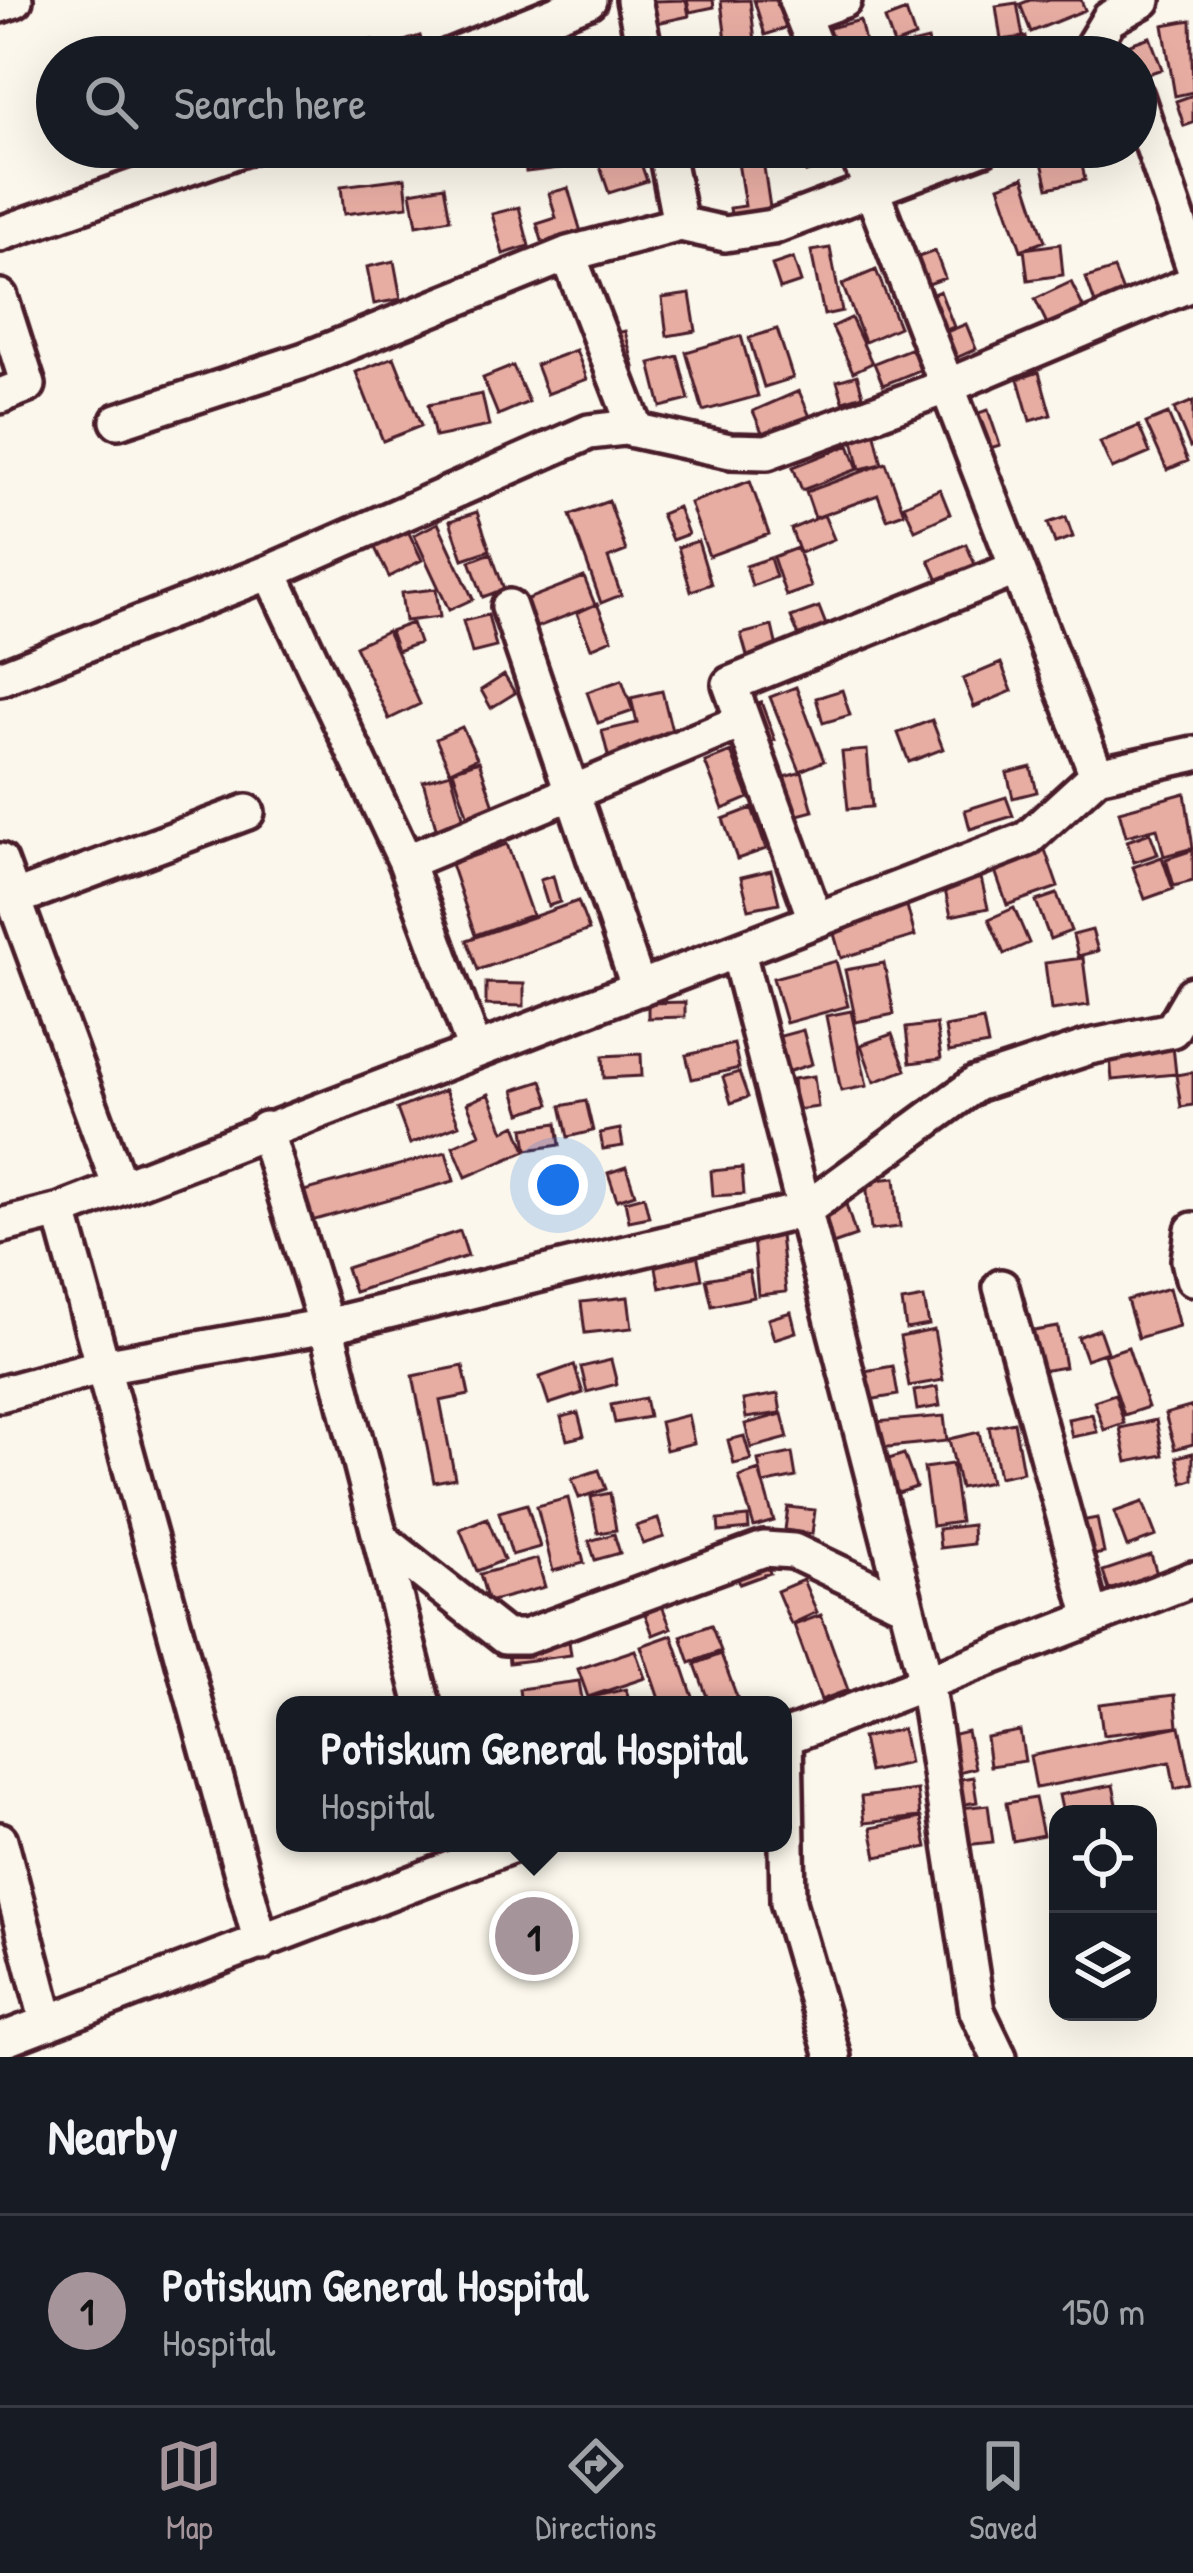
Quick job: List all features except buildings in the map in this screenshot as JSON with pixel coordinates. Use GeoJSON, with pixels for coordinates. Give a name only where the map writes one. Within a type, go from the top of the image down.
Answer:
{"type":"FeatureCollection","features":[{"type":"Feature","properties":{"kind":"street"},"geometry":{"type":"LineString","coordinates":[[0,5],[15,0]]}},
{"type":"Feature","properties":{"kind":"street"},"geometry":{"type":"LineString","coordinates":[[500,36],[589,0]]}},
{"type":"Feature","properties":{"kind":"street"},"geometry":{"type":"LineString","coordinates":[[634,0],[642,36]]}},
{"type":"Feature","properties":{"kind":"street"},"geometry":{"type":"LineString","coordinates":[[810,36],[799,8],[844,0]]}},
{"type":"Feature","properties":{"kind":"street"},"geometry":{"type":"LineString","coordinates":[[1105,10],[1143,0]]}},
{"type":"Feature","properties":{"kind":"street"},"geometry":{"type":"LineString","coordinates":[[1157,141],[1182,194],[1193,266]]}},
{"type":"Feature","properties":{"kind":"street"},"geometry":{"type":"LineString","coordinates":[[0,234],[187,168]]}},
{"type":"Feature","properties":{"kind":"street"},"geometry":{"type":"LineString","coordinates":[[669,168],[680,224]]}},
{"type":"Feature","properties":{"kind":"street"},"geometry":{"type":"LineString","coordinates":[[864,168],[1097,775]]}},
{"type":"Feature","properties":{"kind":"street"},"geometry":{"type":"LineString","coordinates":[[118,421],[305,360],[568,254],[680,224],[725,234],[772,227],[933,168]]}},
{"type":"Feature","properties":{"kind":"street"},"geometry":{"type":"LineString","coordinates":[[568,254],[636,430]]}},
{"type":"Feature","properties":{"kind":"street"},"geometry":{"type":"LineString","coordinates":[[0,678],[270,572],[589,432],[636,430],[730,451],[767,452],[948,386],[1193,283]]}},
{"type":"Feature","properties":{"kind":"street"},"geometry":{"type":"LineString","coordinates":[[0,297],[28,385],[0,396]]}},
{"type":"Feature","properties":{"kind":"street"},"geometry":{"type":"LineString","coordinates":[[815,919],[730,684],[1015,569]]}},
{"type":"Feature","properties":{"kind":"street"},"geometry":{"type":"LineString","coordinates":[[270,572],[406,862],[475,1050]]}},
{"type":"Feature","properties":{"kind":"street"},"geometry":{"type":"LineString","coordinates":[[509,607],[639,989]]}},
{"type":"Feature","properties":{"kind":"street"},"geometry":{"type":"LineString","coordinates":[[406,862],[743,721]]}},
{"type":"Feature","properties":{"kind":"street"},"geometry":{"type":"LineString","coordinates":[[0,1226],[60,1211],[1027,839],[1097,775],[1193,754]]}},
{"type":"Feature","properties":{"kind":"street"},"geometry":{"type":"LineString","coordinates":[[16,898],[247,812]]}},
{"type":"Feature","properties":{"kind":"street"},"geometry":{"type":"LineString","coordinates":[[0,861],[16,898],[14,936],[120,1187]]}},
{"type":"Feature","properties":{"kind":"street"},"geometry":{"type":"LineString","coordinates":[[738,952],[926,1682],[977,2011],[999,2057]]}},
{"type":"Feature","properties":{"kind":"street"},"geometry":{"type":"LineString","coordinates":[[0,1394],[103,1366],[326,1326],[805,1210],[904,1139],[950,1098],[1089,1047],[1172,1030],[1193,994]]}},
{"type":"Feature","properties":{"kind":"street"},"geometry":{"type":"LineString","coordinates":[[265,1129],[326,1326],[421,1696]]}},
{"type":"Feature","properties":{"kind":"street"},"geometry":{"type":"LineString","coordinates":[[60,1211],[261,1943]]}},
{"type":"Feature","properties":{"kind":"street"},"geometry":{"type":"LineString","coordinates":[[1193,1230],[1189,1260],[1193,1278]]}},
{"type":"Feature","properties":{"kind":"street"},"geometry":{"type":"LineString","coordinates":[[1001,1287],[1091,1618]]}},
{"type":"Feature","properties":{"kind":"street"},"geometry":{"type":"LineString","coordinates":[[381,1539],[505,1636],[525,1637],[764,1549],[793,1551],[906,1605]]}},
{"type":"Feature","properties":{"kind":"street"},"geometry":{"type":"LineString","coordinates":[[792,1735],[1193,1579]]}},
{"type":"Feature","properties":{"kind":"street"},"geometry":{"type":"LineString","coordinates":[[0,1840],[48,2023]]}},
{"type":"Feature","properties":{"kind":"street"},"geometry":{"type":"LineString","coordinates":[[787,1852],[788,1902],[833,2057]]}},
{"type":"Feature","properties":{"kind":"street"},"geometry":{"type":"LineString","coordinates":[[0,2041],[261,1943],[461,1854]]}},
{"type":"Feature","properties":{"kind":"place","name":"Potiskum General Hospital"},"geometry":{"type":"Point","coordinates":[534,1936]}}]}
